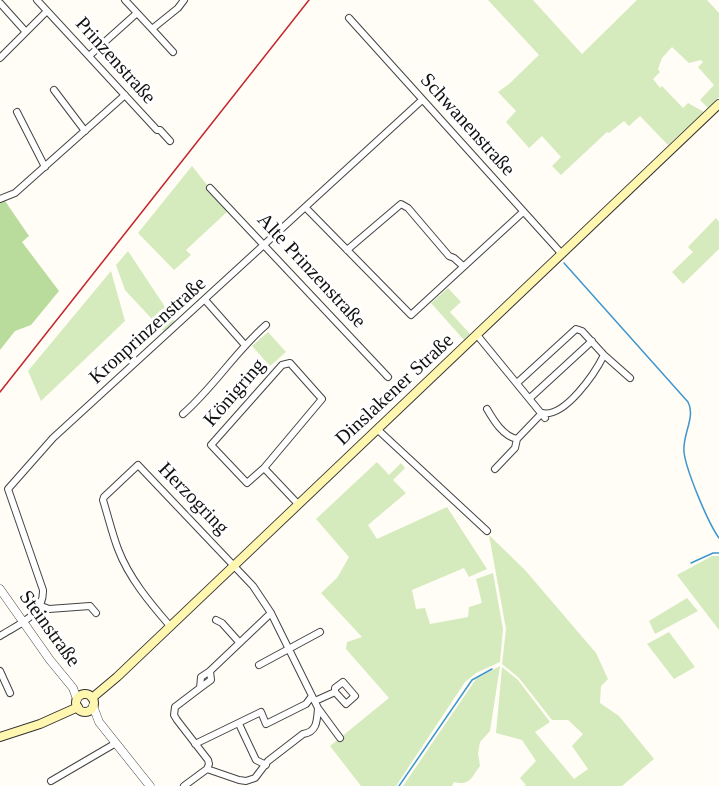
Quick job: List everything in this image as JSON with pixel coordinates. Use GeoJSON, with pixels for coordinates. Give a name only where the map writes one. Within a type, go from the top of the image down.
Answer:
{"type":"FeatureCollection","features":[{"type":"Feature","properties":{"kind":"main road","name":"Dinslakener Straße"},"geometry":{"type":"LineString","coordinates":[[0,737],[40,724],[85,703],[234,566],[719,104]]}},
{"type":"Feature","properties":{"kind":"street","name":"Prinzenstraße"},"geometry":{"type":"LineString","coordinates":[[37,0],[157,130],[160,130],[170,141]]}},
{"type":"Feature","properties":{"kind":"street"},"geometry":{"type":"LineString","coordinates":[[125,0],[173,52]]}},
{"type":"Feature","properties":{"kind":"street"},"geometry":{"type":"LineString","coordinates":[[152,29],[178,8],[184,0]]}},
{"type":"Feature","properties":{"kind":"street"},"geometry":{"type":"LineString","coordinates":[[0,3],[26,32]]}},
{"type":"Feature","properties":{"kind":"street"},"geometry":{"type":"LineString","coordinates":[[0,58],[47,11]]}},
{"type":"Feature","properties":{"kind":"street"},"geometry":{"type":"LineString","coordinates":[[89,56],[137,13]]}},
{"type":"Feature","properties":{"kind":"street","name":"Schwanenstraße"},"geometry":{"type":"LineString","coordinates":[[349,18],[561,253]]}},
{"type":"Feature","properties":{"kind":"street"},"geometry":{"type":"LineString","coordinates":[[54,90],[86,131]]}},
{"type":"Feature","properties":{"kind":"street"},"geometry":{"type":"LineString","coordinates":[[0,199],[15,193],[125,95]]}},
{"type":"Feature","properties":{"kind":"street","name":"Kronprinzenstraße"},"geometry":{"type":"LineString","coordinates":[[41,606],[43,590],[8,489],[53,438],[422,100]]}},
{"type":"Feature","properties":{"kind":"street"},"geometry":{"type":"LineString","coordinates":[[17,112],[45,167]]}},
{"type":"Feature","properties":{"kind":"street","name":"Alte Prinzenstraße"},"geometry":{"type":"LineString","coordinates":[[210,188],[388,377]]}},
{"type":"Feature","properties":{"kind":"street"},"geometry":{"type":"LineString","coordinates":[[347,250],[400,204],[408,208],[449,256],[463,266]]}},
{"type":"Feature","properties":{"kind":"street"},"geometry":{"type":"LineString","coordinates":[[306,208],[411,315],[523,212]]}},
{"type":"Feature","properties":{"kind":"street"},"geometry":{"type":"LineString","coordinates":[[206,300],[244,344]]}},
{"type":"Feature","properties":{"kind":"street"},"geometry":{"type":"LineString","coordinates":[[183,414],[204,395],[244,344],[266,325]]}},
{"type":"Feature","properties":{"kind":"street"},"geometry":{"type":"LineString","coordinates":[[517,382],[576,329],[592,340],[604,355],[630,378]]}},
{"type":"Feature","properties":{"kind":"street"},"geometry":{"type":"LineString","coordinates":[[477,335],[543,415]]}},
{"type":"Feature","properties":{"kind":"street"},"geometry":{"type":"LineString","coordinates":[[530,398],[592,340]]}},
{"type":"Feature","properties":{"kind":"street"},"geometry":{"type":"LineString","coordinates":[[495,469],[515,448],[517,439],[543,415],[571,399],[585,385],[604,355]]}},
{"type":"Feature","properties":{"kind":"street","name":"Königring"},"geometry":{"type":"LineString","coordinates":[[290,363],[322,399],[264,468],[247,483],[211,445],[282,365],[290,363]]}},
{"type":"Feature","properties":{"kind":"street"},"geometry":{"type":"LineString","coordinates":[[487,410],[493,421],[510,437],[517,439]]}},
{"type":"Feature","properties":{"kind":"street"},"geometry":{"type":"LineString","coordinates":[[377,429],[487,531]]}},
{"type":"Feature","properties":{"kind":"street","name":"Herzogring"},"geometry":{"type":"LineString","coordinates":[[170,626],[143,593],[118,550],[103,500],[138,465],[234,566]]}},
{"type":"Feature","properties":{"kind":"street"},"geometry":{"type":"LineString","coordinates":[[264,468],[298,504]]}},
{"type":"Feature","properties":{"kind":"street"},"geometry":{"type":"LineString","coordinates":[[234,566],[253,586],[271,613],[318,708],[340,738]]}},
{"type":"Feature","properties":{"kind":"street","name":"Steinstraße"},"geometry":{"type":"LineString","coordinates":[[0,589],[22,622],[150,786]]}},
{"type":"Feature","properties":{"kind":"street"},"geometry":{"type":"LineString","coordinates":[[0,636],[41,606],[49,609],[90,606],[96,614]]}},
{"type":"Feature","properties":{"kind":"street"},"geometry":{"type":"LineString","coordinates":[[184,786],[207,769],[209,764],[174,715],[175,707],[200,688],[201,677],[271,613]]}},
{"type":"Feature","properties":{"kind":"street"},"geometry":{"type":"LineString","coordinates":[[216,620],[222,623],[239,642]]}},
{"type":"Feature","properties":{"kind":"street"},"geometry":{"type":"LineString","coordinates":[[258,666],[320,632]]}},
{"type":"Feature","properties":{"kind":"street"},"geometry":{"type":"LineString","coordinates":[[0,671],[10,693]]}},
{"type":"Feature","properties":{"kind":"street"},"geometry":{"type":"LineString","coordinates":[[195,744],[261,712],[266,723],[314,698],[335,692]]}},
{"type":"Feature","properties":{"kind":"street"},"geometry":{"type":"LineString","coordinates":[[207,769],[239,780],[246,781],[255,778],[266,765],[303,734],[310,733],[317,725],[318,708]]}},
{"type":"Feature","properties":{"kind":"street"},"geometry":{"type":"LineString","coordinates":[[239,724],[256,760],[266,765]]}},
{"type":"Feature","properties":{"kind":"street"},"geometry":{"type":"LineString","coordinates":[[51,780],[116,743]]}},
{"type":"Feature","properties":{"kind":"green space"},"geometry":{"type":"Polygon","coordinates":[[[488,0],[533,0],[582,54],[637,0],[707,0],[719,13],[719,97],[708,108],[700,100],[714,85],[698,67],[703,62],[701,60],[689,63],[672,47],[662,58],[658,69],[660,72],[653,79],[683,108],[688,103],[704,112],[668,145],[640,116],[629,126],[624,121],[609,133],[607,132],[561,175],[552,166],[561,157],[542,136],[529,148],[506,122],[516,111],[498,92],[539,55],[488,0]]]}},
{"type":"Feature","properties":{"kind":"green space"},"geometry":{"type":"Polygon","coordinates":[[[192,166],[228,211],[186,250],[191,255],[174,270],[138,233],[192,166]]]}},
{"type":"Feature","properties":{"kind":"green space"},"geometry":{"type":"Polygon","coordinates":[[[3,198],[29,236],[22,242],[59,291],[31,325],[15,331],[0,350],[0,199],[3,198]]]}},
{"type":"Feature","properties":{"kind":"green space"},"geometry":{"type":"Polygon","coordinates":[[[716,218],[719,222],[719,249],[683,284],[672,272],[693,252],[688,247],[716,218]]]}},
{"type":"Feature","properties":{"kind":"green space"},"geometry":{"type":"Polygon","coordinates":[[[128,251],[175,322],[164,332],[125,290],[116,265],[128,251]]]}},
{"type":"Feature","properties":{"kind":"green space"},"geometry":{"type":"Polygon","coordinates":[[[111,271],[125,321],[41,401],[28,371],[111,271]]]}},
{"type":"Feature","properties":{"kind":"green space"},"geometry":{"type":"Polygon","coordinates":[[[448,288],[461,302],[450,312],[470,334],[464,340],[431,303],[448,288]]]}},
{"type":"Feature","properties":{"kind":"green space"},"geometry":{"type":"Polygon","coordinates":[[[268,332],[286,352],[270,366],[252,346],[268,332]]]}},
{"type":"Feature","properties":{"kind":"green space"},"geometry":{"type":"Polygon","coordinates":[[[377,462],[389,475],[401,463],[405,468],[393,480],[406,493],[368,525],[377,539],[447,507],[487,569],[469,577],[464,568],[412,590],[416,609],[425,608],[430,624],[468,617],[469,607],[482,603],[476,579],[493,573],[503,629],[500,662],[476,673],[465,682],[396,786],[361,786],[330,746],[389,698],[346,649],[347,642],[362,637],[321,593],[337,578],[349,557],[316,519],[377,462]]]}},
{"type":"Feature","properties":{"kind":"green space"},"geometry":{"type":"Polygon","coordinates":[[[489,535],[525,570],[596,653],[608,679],[601,686],[600,703],[619,716],[654,759],[622,786],[524,786],[526,785],[520,778],[536,761],[522,740],[496,733],[502,667],[518,680],[550,722],[535,732],[574,779],[588,769],[572,746],[583,734],[568,720],[552,720],[519,678],[502,664],[506,629],[489,535]]]}},
{"type":"Feature","properties":{"kind":"green space"},"geometry":{"type":"Polygon","coordinates":[[[712,556],[719,556],[719,630],[677,575],[712,556]]]}},
{"type":"Feature","properties":{"kind":"green space"},"geometry":{"type":"Polygon","coordinates":[[[687,598],[698,611],[655,634],[649,621],[687,598]]]}},
{"type":"Feature","properties":{"kind":"green space"},"geometry":{"type":"Polygon","coordinates":[[[669,632],[695,667],[674,679],[647,644],[669,632]]]}},
{"type":"Feature","properties":{"kind":"green space"},"geometry":{"type":"Polygon","coordinates":[[[500,666],[490,731],[480,742],[478,753],[480,766],[472,777],[464,783],[454,782],[452,786],[403,786],[476,679],[500,666]]]}},
{"type":"Feature","properties":{"kind":"waterway"},"geometry":{"type":"LineString","coordinates":[[564,263],[688,402],[690,420],[684,452],[693,483],[719,538]]}},
{"type":"Feature","properties":{"kind":"waterway"},"geometry":{"type":"LineString","coordinates":[[691,563],[713,553],[719,553]]}},
{"type":"Feature","properties":{"kind":"waterway"},"geometry":{"type":"LineString","coordinates":[[399,786],[472,680],[492,669]]}},
{"type":"Feature","properties":{"kind":"railway"},"geometry":{"type":"LineString","coordinates":[[0,392],[309,0]]}}]}
